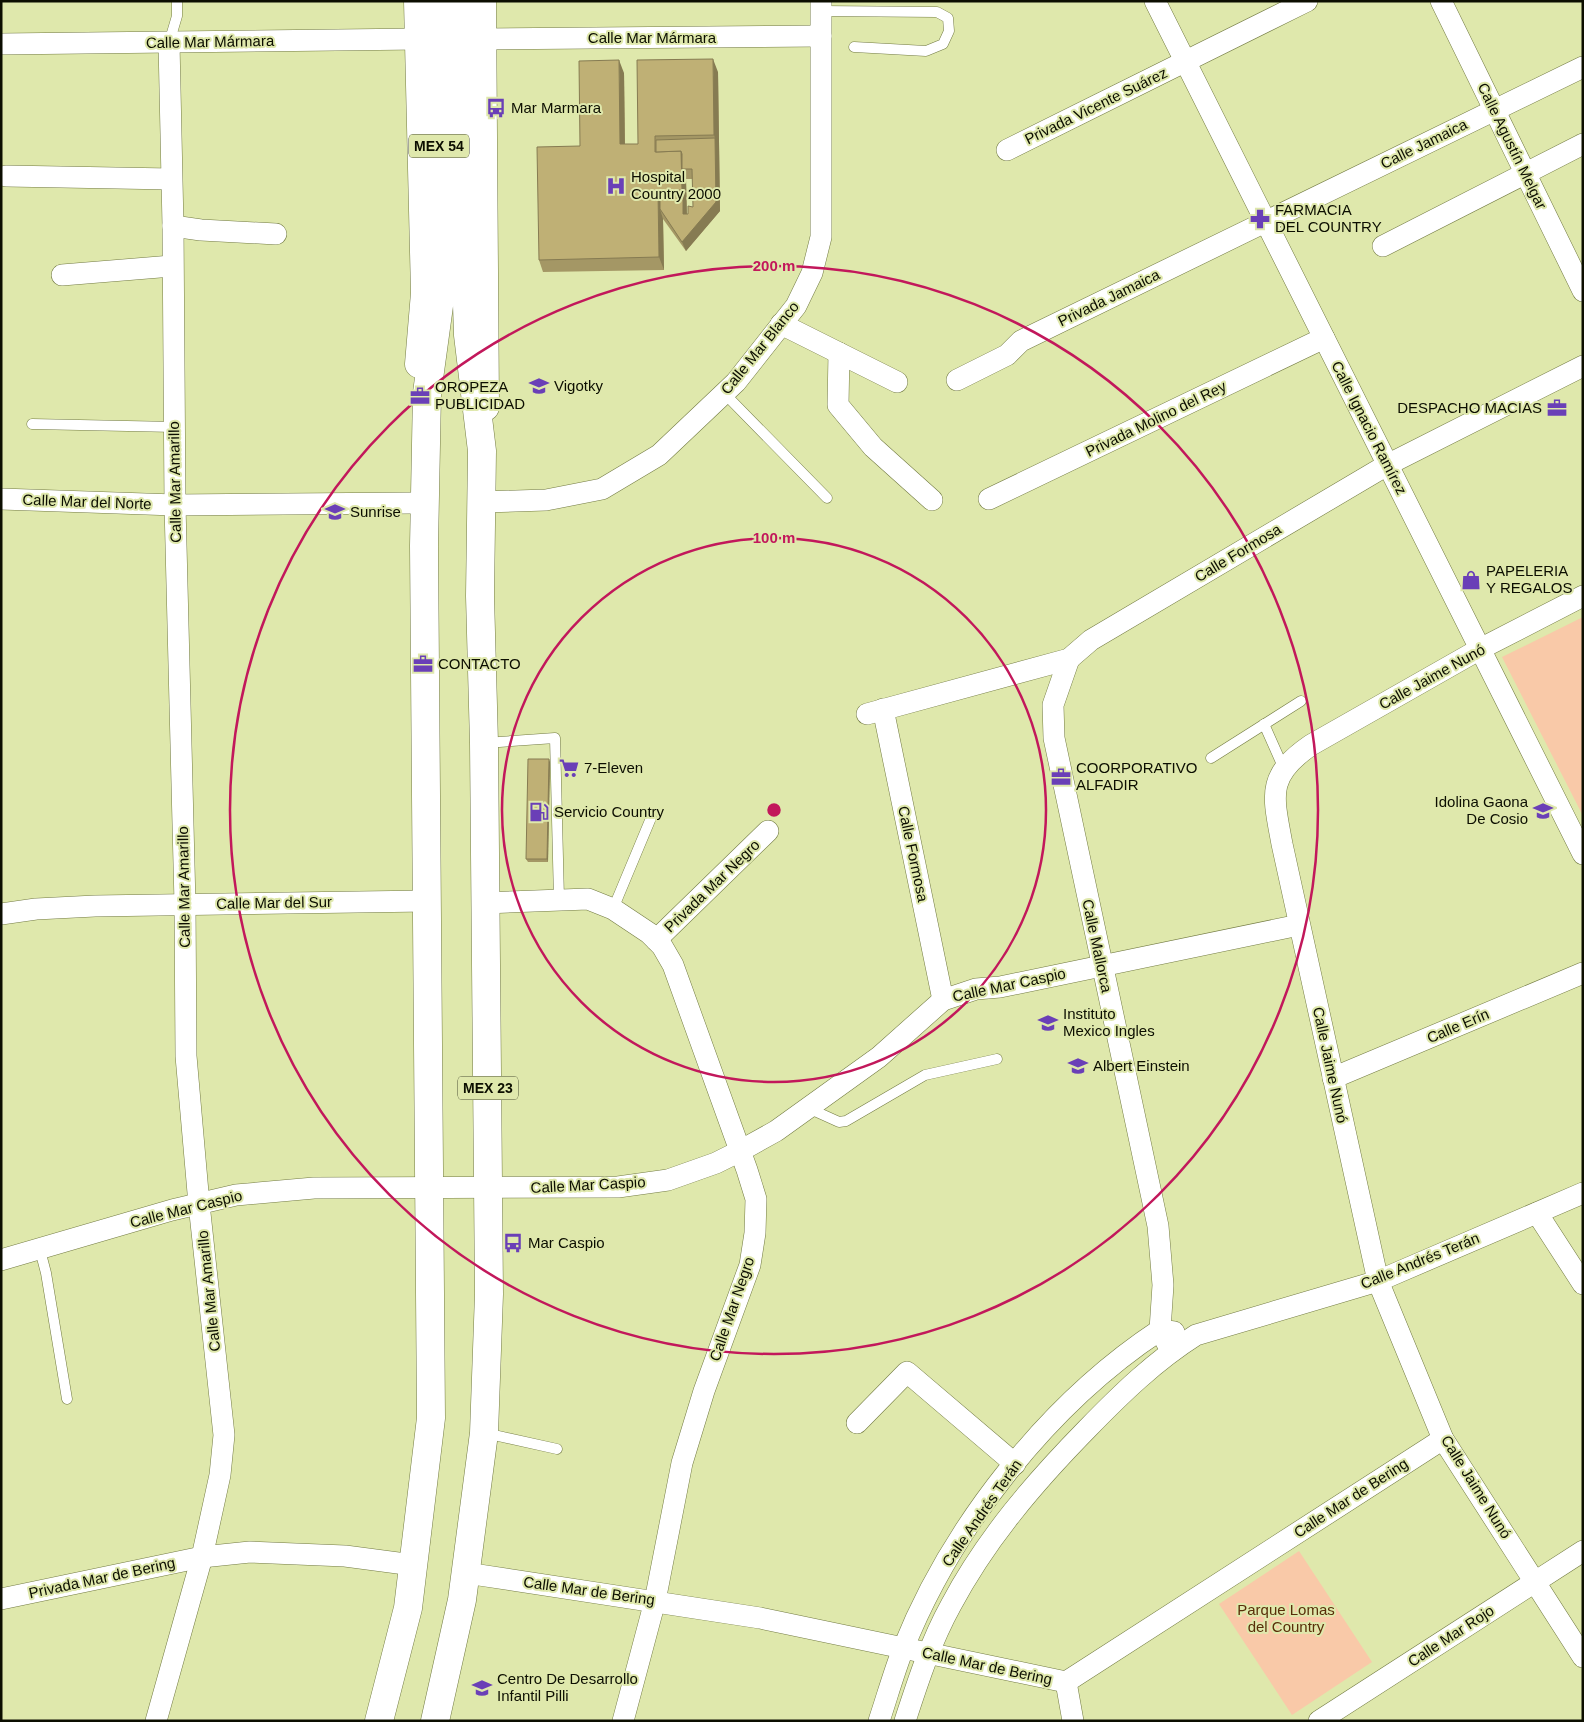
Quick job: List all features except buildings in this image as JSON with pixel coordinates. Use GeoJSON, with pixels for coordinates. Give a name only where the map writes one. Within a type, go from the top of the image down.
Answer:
{"type":"FeatureCollection","features":[{"type":"Feature","properties":{"kind":"main road"},"geometry":{"type":"LineString","coordinates":[[379,1721],[408,1608],[431,1418],[424,546],[414,531],[413,503],[414,435],[425,293],[418,1]]}},
{"type":"Feature","properties":{"kind":"main road","name":"MEX 54"},"geometry":{"type":"LineString","coordinates":[[424,546],[427,393],[440,291],[437,1]]}},
{"type":"Feature","properties":{"kind":"main road","name":"MEX 54"},"geometry":{"type":"LineString","coordinates":[[457,1],[468,335],[482,451]]}},
{"type":"Feature","properties":{"kind":"main road","name":"MEX 23"},"geometry":{"type":"LineString","coordinates":[[435,1721],[462,1600],[484,1433],[489,1294],[484,744],[480,596],[482,451],[486,389],[482,1]]}},
{"type":"Feature","properties":{"kind":"street","name":"Calle Ignacio Ramírez"},"geometry":{"type":"LineString","coordinates":[[1155,1],[1583,854]]}},
{"type":"Feature","properties":{"kind":"street","name":"Privada Vicente Suárez"},"geometry":{"type":"LineString","coordinates":[[1007,150],[1307,1]]}},
{"type":"Feature","properties":{"kind":"street","name":"Calle Agustín Melgar"},"geometry":{"type":"LineString","coordinates":[[1441,1],[1583,291]]}},
{"type":"Feature","properties":{"kind":"street","name":"Calle Mar Blanco"},"geometry":{"type":"LineString","coordinates":[[482,502],[546,500],[602,489],[658,455],[736,382],[796,306],[812,273],[821,237],[821,6]]}},
{"type":"Feature","properties":{"kind":"street","name":"Calle Mar Mármara"},"geometry":{"type":"LineString","coordinates":[[482,39],[821,36]]}},
{"type":"Feature","properties":{"kind":"street","name":"Calle Mar Mármara"},"geometry":{"type":"LineString","coordinates":[[1,44],[419,39]]}},
{"type":"Feature","properties":{"kind":"street","name":"Calle Mar Amarillo"},"geometry":{"type":"LineString","coordinates":[[156,1721],[202,1557],[220,1475],[224,1435],[199,1204],[186,1056],[185,904],[175,505],[173,226],[170,179],[169,43]]}},
{"type":"Feature","properties":{"kind":"street","name":"Calle Jamaica"},"geometry":{"type":"LineString","coordinates":[[1265,222],[1583,67]]}},
{"type":"Feature","properties":{"kind":"street"},"geometry":{"type":"LineString","coordinates":[[1383,246],[1583,144]]}},
{"type":"Feature","properties":{"kind":"street"},"geometry":{"type":"LineString","coordinates":[[6,176],[170,179]]}},
{"type":"Feature","properties":{"kind":"street","name":"Privada Jamaica"},"geometry":{"type":"LineString","coordinates":[[956,380],[1007,354],[1021,341],[1265,222]]}},
{"type":"Feature","properties":{"kind":"street"},"geometry":{"type":"LineString","coordinates":[[173,226],[201,230],[276,234]]}},
{"type":"Feature","properties":{"kind":"street"},"geometry":{"type":"LineString","coordinates":[[62,275],[172,266]]}},
{"type":"Feature","properties":{"kind":"street"},"geometry":{"type":"LineString","coordinates":[[781,324],[897,382]]}},
{"type":"Feature","properties":{"kind":"street","name":"Privada Molino del Rey"},"geometry":{"type":"LineString","coordinates":[[989,500],[1324,338]]}},
{"type":"Feature","properties":{"kind":"street"},"geometry":{"type":"LineString","coordinates":[[839,353],[838,405],[873,447],[932,500]]}},
{"type":"Feature","properties":{"kind":"street","name":"Calle Formosa"},"geometry":{"type":"LineString","coordinates":[[943,1000],[875,711],[1069,659],[1090,640],[1388,465],[1583,366]]}},
{"type":"Feature","properties":{"kind":"street","name":"Calle Mar del Norte"},"geometry":{"type":"LineString","coordinates":[[1,499],[175,505],[413,503]]}},
{"type":"Feature","properties":{"kind":"street","name":"Calle Jaime Nunó"},"geometry":{"type":"LineString","coordinates":[[1583,596],[1480,649],[1311,745],[1290,759],[1275,784],[1277,814],[1300,925],[1378,1281],[1443,1438],[1583,1656]]}},
{"type":"Feature","properties":{"kind":"street","name":"Calle Mallorca"},"geometry":{"type":"LineString","coordinates":[[1069,659],[1053,705],[1054,738],[1101,966],[1158,1226],[1162,1285],[1160,1330]]}},
{"type":"Feature","properties":{"kind":"street","name":"Privada Mar Negro"},"geometry":{"type":"LineString","coordinates":[[656,940],[768,831]]}},
{"type":"Feature","properties":{"kind":"street","name":"Calle Mar Negro"},"geometry":{"type":"LineString","coordinates":[[485,903],[588,899],[613,909],[649,933],[656,940],[673,965],[756,1199],[755,1233],[750,1265],[704,1391],[682,1463],[655,1600],[623,1721]]}},
{"type":"Feature","properties":{"kind":"street","name":"Calle Mar del Sur"},"geometry":{"type":"LineString","coordinates":[[1,914],[75,907],[427,901]]}},
{"type":"Feature","properties":{"kind":"street","name":"Calle Mar Caspio"},"geometry":{"type":"LineString","coordinates":[[1,1260],[172,1210],[236,1195],[314,1188],[618,1187],[668,1180],[716,1162],[776,1131],[879,1056],[943,1000],[976,989],[1101,966],[1300,925]]}},
{"type":"Feature","properties":{"kind":"street","name":"Calle Erín"},"geometry":{"type":"LineString","coordinates":[[1333,1078],[1583,974]]}},
{"type":"Feature","properties":{"kind":"street","name":"Calle Andrés Terán"},"geometry":{"type":"LineString","coordinates":[[905,1721],[929,1653],[951,1604],[986,1548],[1041,1476],[1140,1377],[1171,1351],[1196,1335],[1378,1281],[1583,1193]]}},
{"type":"Feature","properties":{"kind":"street"},"geometry":{"type":"LineString","coordinates":[[1537,1213],[1583,1284]]}},
{"type":"Feature","properties":{"kind":"street"},"geometry":{"type":"LineString","coordinates":[[1160,1330],[1171,1351]]}},
{"type":"Feature","properties":{"kind":"street","name":"Calle Andrés Terán"},"geometry":{"type":"LineString","coordinates":[[879,1721],[904,1648],[938,1578],[967,1529],[1015,1464],[1045,1429],[1099,1376],[1132,1349],[1160,1330],[1196,1335]]}},
{"type":"Feature","properties":{"kind":"street"},"geometry":{"type":"LineString","coordinates":[[857,1423],[906,1372],[1015,1464]]}},
{"type":"Feature","properties":{"kind":"street","name":"Calle Mar de Bering"},"geometry":{"type":"LineString","coordinates":[[466,1573],[655,1600],[760,1618],[1066,1682],[1443,1438]]}},
{"type":"Feature","properties":{"kind":"street","name":"Calle Mar Rojo"},"geometry":{"type":"LineString","coordinates":[[1318,1721],[1583,1551]]}},
{"type":"Feature","properties":{"kind":"street"},"geometry":{"type":"LineString","coordinates":[[202,1557],[250,1552],[345,1556],[413,1565]]}},
{"type":"Feature","properties":{"kind":"street","name":"Privada Mar de Bering"},"geometry":{"type":"LineString","coordinates":[[1,1599],[202,1557]]}},
{"type":"Feature","properties":{"kind":"street"},"geometry":{"type":"LineString","coordinates":[[1066,1682],[1072,1721]]}},
{"type":"Feature","properties":{"kind":"lane"},"geometry":{"type":"LineString","coordinates":[[169,43],[177,16],[176,1]]}},
{"type":"Feature","properties":{"kind":"lane"},"geometry":{"type":"LineString","coordinates":[[821,6],[937,12],[948,18],[949,31],[943,44],[926,50],[854,47]]}},
{"type":"Feature","properties":{"kind":"lane"},"geometry":{"type":"LineString","coordinates":[[724,393],[827,498]]}},
{"type":"Feature","properties":{"kind":"lane"},"geometry":{"type":"LineString","coordinates":[[32,424],[175,427]]}},
{"type":"Feature","properties":{"kind":"lane"},"geometry":{"type":"LineString","coordinates":[[1211,758],[1301,701]]}},
{"type":"Feature","properties":{"kind":"lane"},"geometry":{"type":"LineString","coordinates":[[1264,724],[1284,769]]}},
{"type":"Feature","properties":{"kind":"lane"},"geometry":{"type":"LineString","coordinates":[[484,744],[555,738],[559,899]]}},
{"type":"Feature","properties":{"kind":"lane"},"geometry":{"type":"LineString","coordinates":[[613,909],[651,818]]}},
{"type":"Feature","properties":{"kind":"lane"},"geometry":{"type":"LineString","coordinates":[[808,1108],[839,1122],[846,1121],[925,1075],[997,1059]]}},
{"type":"Feature","properties":{"kind":"lane"},"geometry":{"type":"LineString","coordinates":[[40,1250],[46,1274],[67,1399]]}},
{"type":"Feature","properties":{"kind":"lane"},"geometry":{"type":"LineString","coordinates":[[484,1433],[557,1449]]}},
{"type":"Feature","properties":{"kind":"green space"},"geometry":{"type":"Polygon","coordinates":[[[1583,617],[1583,816],[1502,657],[1583,617]]]}},
{"type":"Feature","properties":{"kind":"green space","name":"Parque Lomas del Country"},"geometry":{"type":"Polygon","coordinates":[[[1299,1551],[1372,1662],[1292,1715],[1219,1604],[1299,1551]]]}},
{"type":"Feature","properties":{"kind":"place","name":"Mar Marmara"},"geometry":{"type":"Point","coordinates":[496,108]}},
{"type":"Feature","properties":{"kind":"place","name":"Hospital Country 2000"},"geometry":{"type":"Point","coordinates":[616,186]}},
{"type":"Feature","properties":{"kind":"place","name":"FARMACIA DEL COUNTRY"},"geometry":{"type":"Point","coordinates":[1260,219]}},
{"type":"Feature","properties":{"kind":"place","name":"Vigotky"},"geometry":{"type":"Point","coordinates":[539,386]}},
{"type":"Feature","properties":{"kind":"place","name":"OROPEZA PUBLICIDAD"},"geometry":{"type":"Point","coordinates":[420,396]}},
{"type":"Feature","properties":{"kind":"place","name":"DESPACHO MACIAS"},"geometry":{"type":"Point","coordinates":[1557,408]}},
{"type":"Feature","properties":{"kind":"place","name":"Sunrise"},"geometry":{"type":"Point","coordinates":[335,512]}},
{"type":"Feature","properties":{"kind":"place","name":"PAPELERIA Y REGALOS"},"geometry":{"type":"Point","coordinates":[1471,580]}},
{"type":"Feature","properties":{"kind":"place","name":"CONTACTO"},"geometry":{"type":"Point","coordinates":[423,664]}},
{"type":"Feature","properties":{"kind":"place","name":"7-Eleven"},"geometry":{"type":"Point","coordinates":[569,768]}},
{"type":"Feature","properties":{"kind":"place","name":"COORPORATIVO ALFADIR"},"geometry":{"type":"Point","coordinates":[1061,777]}},
{"type":"Feature","properties":{"kind":"place","name":"Idolina Gaona De Cosio"},"geometry":{"type":"Point","coordinates":[1543,811]}},
{"type":"Feature","properties":{"kind":"place","name":"Servicio Country"},"geometry":{"type":"Point","coordinates":[539,812]}},
{"type":"Feature","properties":{"kind":"place","name":"Instituto Mexico Ingles"},"geometry":{"type":"Point","coordinates":[1048,1023]}},
{"type":"Feature","properties":{"kind":"place","name":"Albert Einstein"},"geometry":{"type":"Point","coordinates":[1078,1066]}},
{"type":"Feature","properties":{"kind":"place","name":"Mar Caspio"},"geometry":{"type":"Point","coordinates":[513,1243]}},
{"type":"Feature","properties":{"kind":"place","name":"Centro De Desarrollo Infantil Pilli"},"geometry":{"type":"Point","coordinates":[482,1688]}}]}
